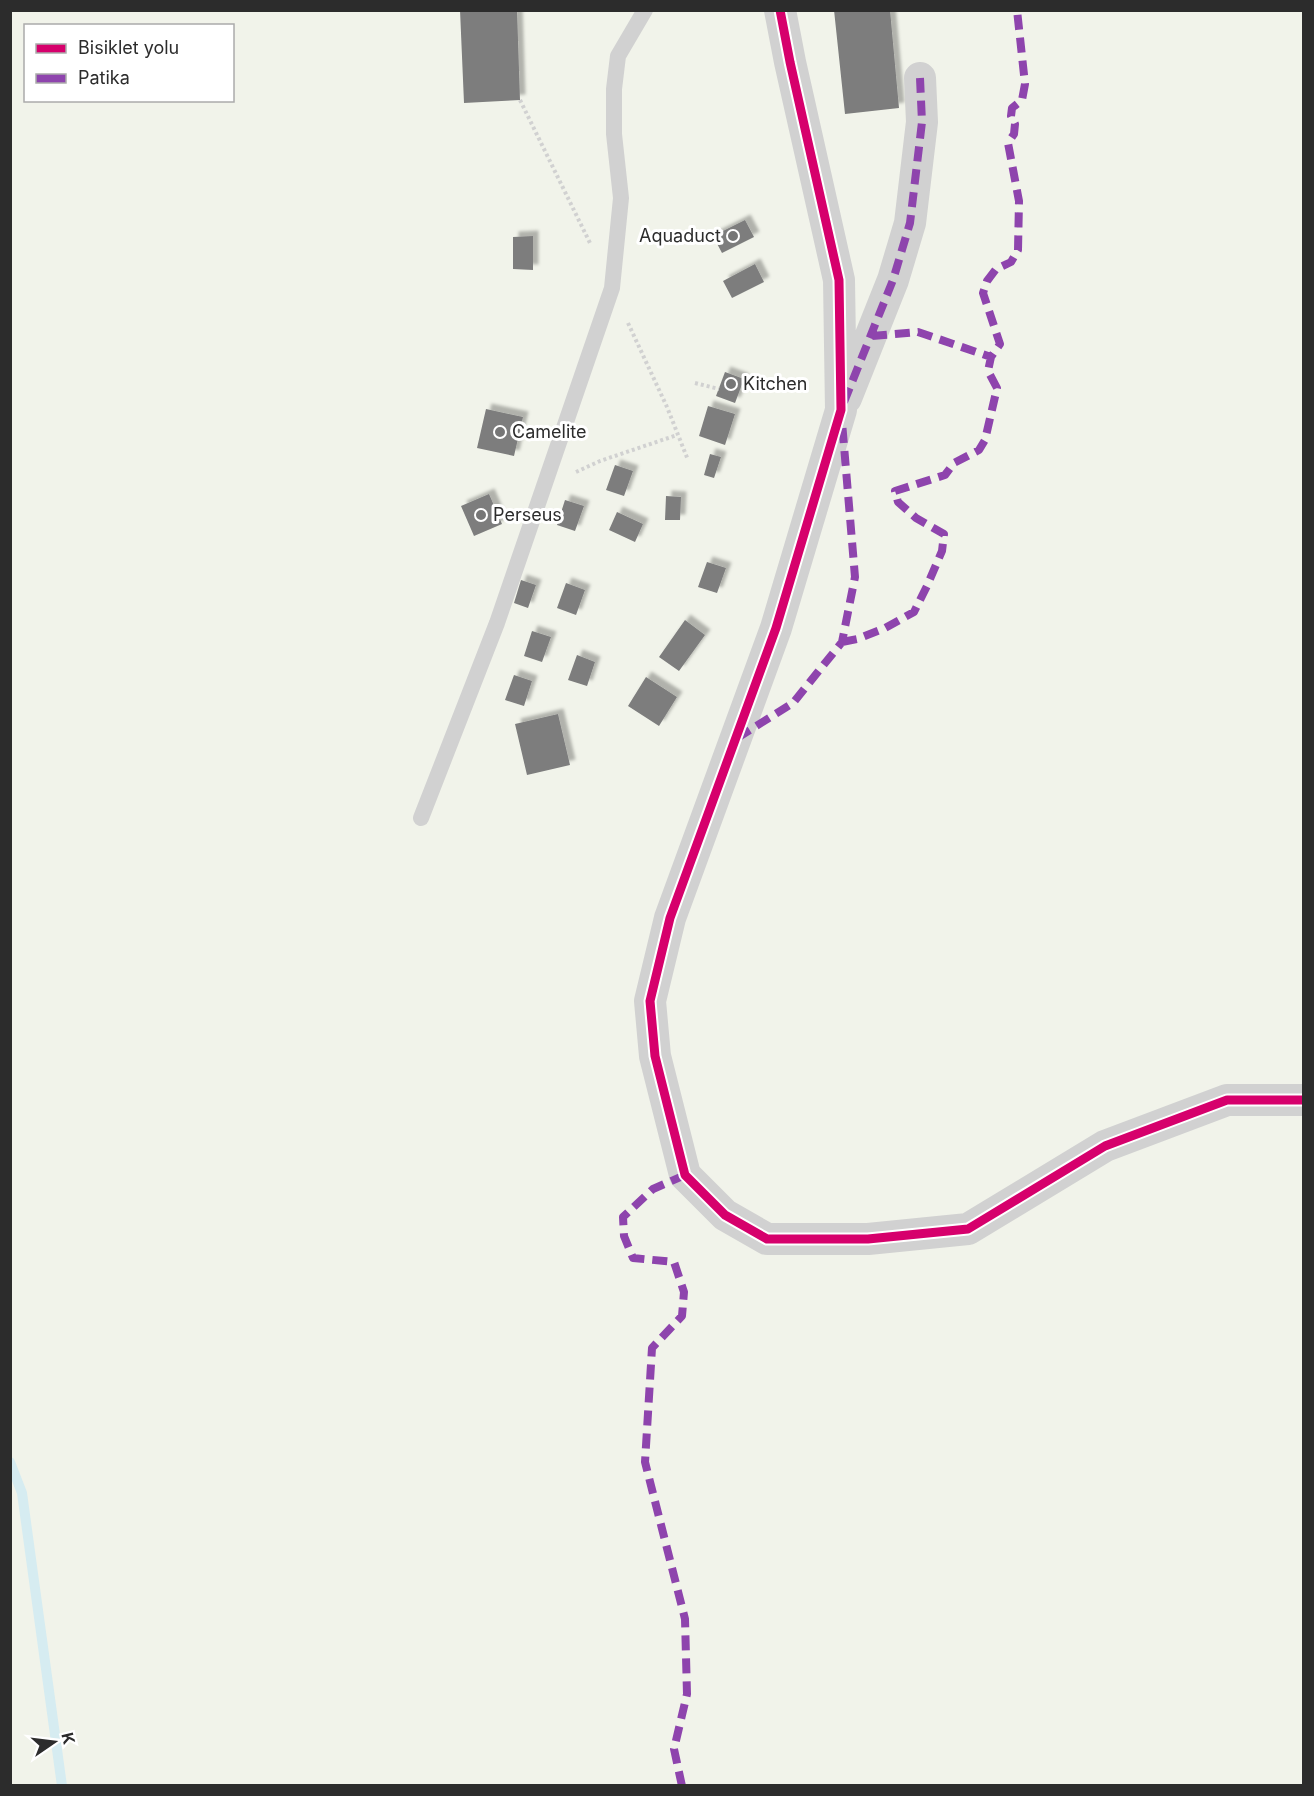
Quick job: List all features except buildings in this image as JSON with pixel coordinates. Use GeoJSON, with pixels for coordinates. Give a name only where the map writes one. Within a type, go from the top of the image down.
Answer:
{"type":"FeatureCollection","features":[{"type":"Feature","properties":{"kind":"street"},"geometry":{"type":"LineString","coordinates":[[780,10],[839,280],[841,410]]}},
{"type":"Feature","properties":{"kind":"street"},"geometry":{"type":"LineString","coordinates":[[920,78],[922,122],[910,223],[893,280],[841,410],[776,628],[670,918],[650,1001],[655,1056],[685,1175],[724,1215],[767,1239],[868,1239],[968,1229],[1106,1146],[1227,1100],[1304,1100]]}},
{"type":"Feature","properties":{"kind":"lane"},"geometry":{"type":"LineString","coordinates":[[421,818],[497,623],[612,288],[621,198],[614,134],[614,89],[618,56],[645,10]]}},
{"type":"Feature","properties":{"kind":"path"},"geometry":{"type":"LineString","coordinates":[[695,383],[719,389]]}},
{"type":"Feature","properties":{"kind":"path"},"geometry":{"type":"LineString","coordinates":[[544,486],[600,461],[676,435]]}},
{"type":"Feature","properties":{"kind":"shaded area"},"geometry":{"type":"Polygon","coordinates":[[[11,11],[1303,11],[1303,1785],[11,1786],[11,11]]]}},
{"type":"Feature","properties":{"kind":"waterway"},"geometry":{"type":"LineString","coordinates":[[10,1462],[22,1493],[62,1786]]}},
{"type":"Feature","properties":{"kind":"marked path"},"geometry":{"type":"LineString","coordinates":[[842,642],[885,628],[914,612],[942,551],[944,534],[916,518],[898,502],[895,491],[945,475],[954,463],[979,450],[985,440],[997,388],[988,371],[991,357],[1000,344],[983,293],[987,281],[996,269],[1011,262],[1018,250],[1019,201],[1008,143],[1014,134],[1012,108],[1022,100],[1025,84],[1017,10]]}},
{"type":"Feature","properties":{"kind":"marked path"},"geometry":{"type":"LineString","coordinates":[[844,402],[893,280],[910,223],[922,122],[920,78]]}},
{"type":"Feature","properties":{"kind":"marked path"},"geometry":{"type":"LineString","coordinates":[[872,336],[918,332],[991,357]]}},
{"type":"Feature","properties":{"kind":"marked path"},"geometry":{"type":"LineString","coordinates":[[737,738],[793,703],[842,642],[855,577],[842,422]]}},
{"type":"Feature","properties":{"kind":"marked path"},"geometry":{"type":"LineString","coordinates":[[682,1786],[674,1749],[687,1694],[685,1619],[645,1462],[652,1348],[682,1316],[684,1292],[674,1262],[633,1258],[624,1236],[623,1217],[653,1189],[685,1175]]}},
{"type":"Feature","properties":{"kind":"cycle path"},"geometry":{"type":"LineString","coordinates":[[780,10],[839,280],[841,410],[776,628],[670,918],[650,1001],[655,1056],[685,1175],[725,1215],[767,1239],[868,1239],[968,1229],[1105,1146],[1227,1100],[1304,1100]]}},
{"type":"Feature","properties":{"kind":"place","name":"Aquaduct"},"geometry":{"type":"Point","coordinates":[733,236]}},
{"type":"Feature","properties":{"kind":"place","name":"Kitchen"},"geometry":{"type":"Point","coordinates":[731,384]}},
{"type":"Feature","properties":{"kind":"place","name":"Camelite"},"geometry":{"type":"Point","coordinates":[500,432]}},
{"type":"Feature","properties":{"kind":"place","name":"Perseus"},"geometry":{"type":"Point","coordinates":[481,515]}}]}
